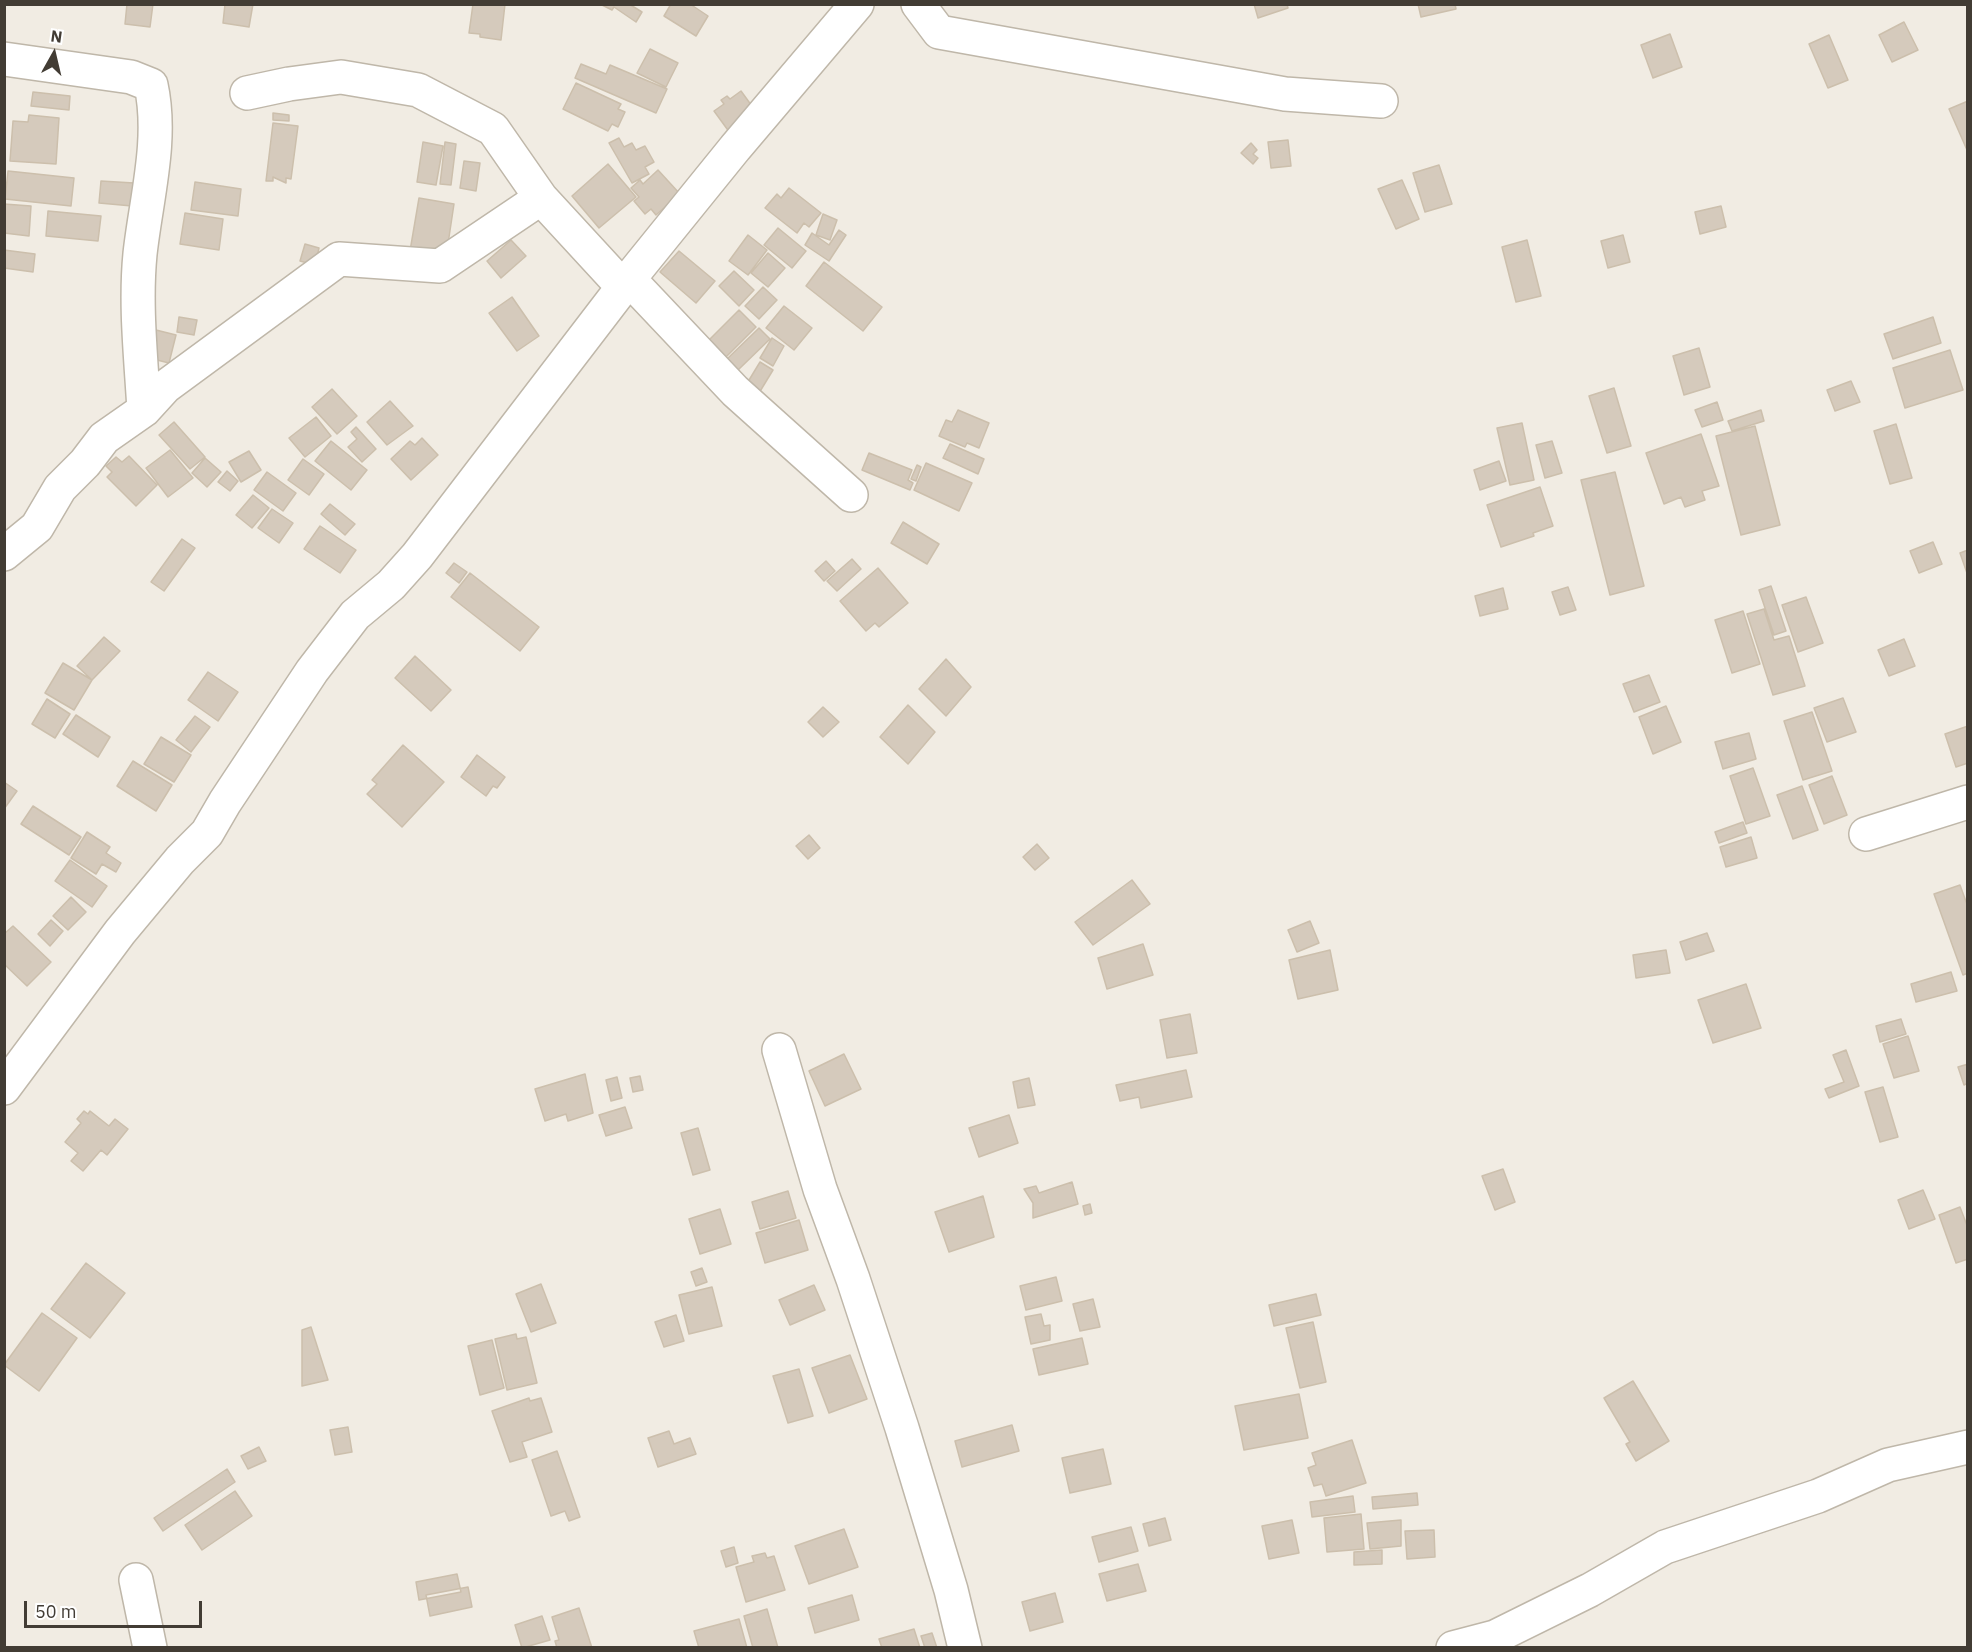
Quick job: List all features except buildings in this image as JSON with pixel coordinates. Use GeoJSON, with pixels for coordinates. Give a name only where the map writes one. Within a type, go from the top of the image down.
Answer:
{"type":"FeatureCollection","features":[{"type":"Feature","properties":{"kind":"street"},"geometry":{"type":"LineString","coordinates":[[4,1088],[120,932],[180,860],[207,832],[312,672],[355,615],[391,585],[417,556],[626,283],[735,147],[857,4]]}},
{"type":"Feature","properties":{"kind":"street"},"geometry":{"type":"LineString","coordinates":[[918,4],[939,32],[1285,94],[1381,101]]}},
{"type":"Feature","properties":{"kind":"street"},"geometry":{"type":"LineString","coordinates":[[4,59],[131,76],[151,85],[154,99],[152,158],[149,200],[140,254],[139,308],[144,410]]}},
{"type":"Feature","properties":{"kind":"street"},"geometry":{"type":"LineString","coordinates":[[247,93],[289,84],[341,77],[417,90],[493,129],[541,198],[735,391],[851,495]]}},
{"type":"Feature","properties":{"kind":"street"},"geometry":{"type":"LineString","coordinates":[[4,554],[37,527],[60,488],[86,463],[104,438],[144,410],[165,387],[339,259],[440,266],[541,198]]}},
{"type":"Feature","properties":{"kind":"street"},"geometry":{"type":"LineString","coordinates":[[1866,834],[1968,802]]}},
{"type":"Feature","properties":{"kind":"street"},"geometry":{"type":"LineString","coordinates":[[780,1050],[820,1189],[853,1279],[902,1428],[951,1590],[965,1647]]}},
{"type":"Feature","properties":{"kind":"street"},"geometry":{"type":"LineString","coordinates":[[1453,1647],[1489,1643],[1590,1590],[1665,1547],[1818,1496],[1888,1465],[1968,1446]]}},
{"type":"Feature","properties":{"kind":"street"},"geometry":{"type":"LineString","coordinates":[[136,1580],[150,1647]]}}]}
